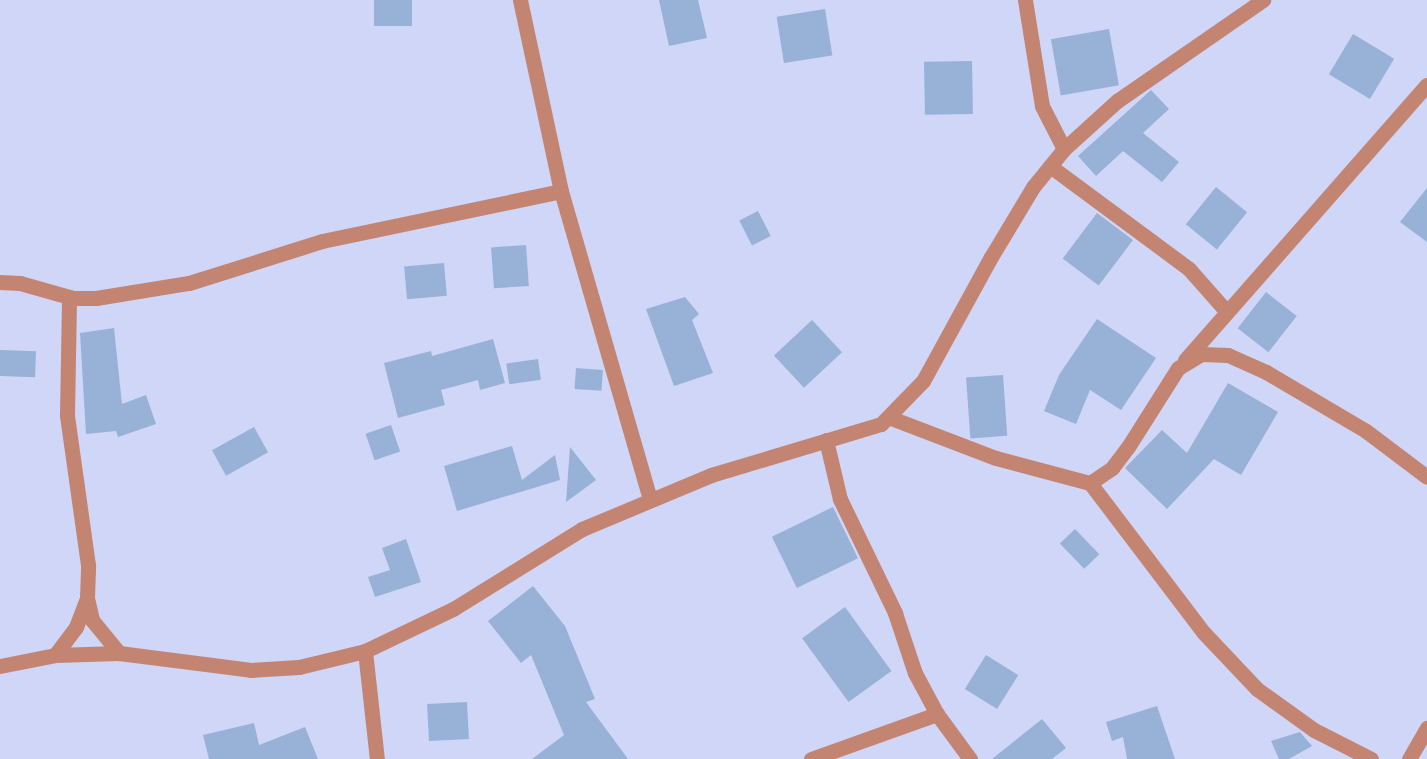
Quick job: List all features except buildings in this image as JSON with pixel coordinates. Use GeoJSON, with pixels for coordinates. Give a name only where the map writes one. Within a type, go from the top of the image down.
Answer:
{"type":"FeatureCollection","features":[{"type":"Feature","properties":{"kind":"street"},"geometry":{"type":"LineString","coordinates":[[520,0],[561,191],[650,500]]}},
{"type":"Feature","properties":{"kind":"street"},"geometry":{"type":"LineString","coordinates":[[1025,0],[1042,106],[1064,149]]}},
{"type":"Feature","properties":{"kind":"street"},"geometry":{"type":"LineString","coordinates":[[0,666],[55,655],[119,653],[251,670],[299,667],[365,651],[453,609],[582,529],[711,475],[825,440],[872,429],[891,418],[940,355],[991,257],[1050,166],[1064,149],[1117,101],[1263,0]]}},
{"type":"Feature","properties":{"kind":"street"},"geometry":{"type":"LineString","coordinates":[[1090,483],[1112,468],[1178,368],[1427,85]]}},
{"type":"Feature","properties":{"kind":"street"},"geometry":{"type":"LineString","coordinates":[[1050,166],[1189,269],[1227,312]]}},
{"type":"Feature","properties":{"kind":"street"},"geometry":{"type":"LineString","coordinates":[[0,282],[20,283],[69,297],[96,298],[189,283],[322,241],[561,191]]}},
{"type":"Feature","properties":{"kind":"street"},"geometry":{"type":"LineString","coordinates":[[69,297],[67,415],[88,565],[87,598],[92,620],[119,653]]}},
{"type":"Feature","properties":{"kind":"street"},"geometry":{"type":"LineString","coordinates":[[1178,368],[1201,354],[1228,355],[1266,372],[1366,431],[1427,477]]}},
{"type":"Feature","properties":{"kind":"street"},"geometry":{"type":"LineString","coordinates":[[891,418],[996,458],[1090,483],[1204,633],[1257,689],[1314,729],[1371,759]]}},
{"type":"Feature","properties":{"kind":"street"},"geometry":{"type":"LineString","coordinates":[[825,440],[840,499],[895,613],[915,672],[937,714],[970,759]]}},
{"type":"Feature","properties":{"kind":"street"},"geometry":{"type":"LineString","coordinates":[[55,655],[76,627],[87,598]]}},
{"type":"Feature","properties":{"kind":"street"},"geometry":{"type":"LineString","coordinates":[[365,651],[377,759]]}},
{"type":"Feature","properties":{"kind":"street"},"geometry":{"type":"LineString","coordinates":[[811,759],[937,714]]}},
{"type":"Feature","properties":{"kind":"street"},"geometry":{"type":"LineString","coordinates":[[1409,759],[1427,728]]}}]}
